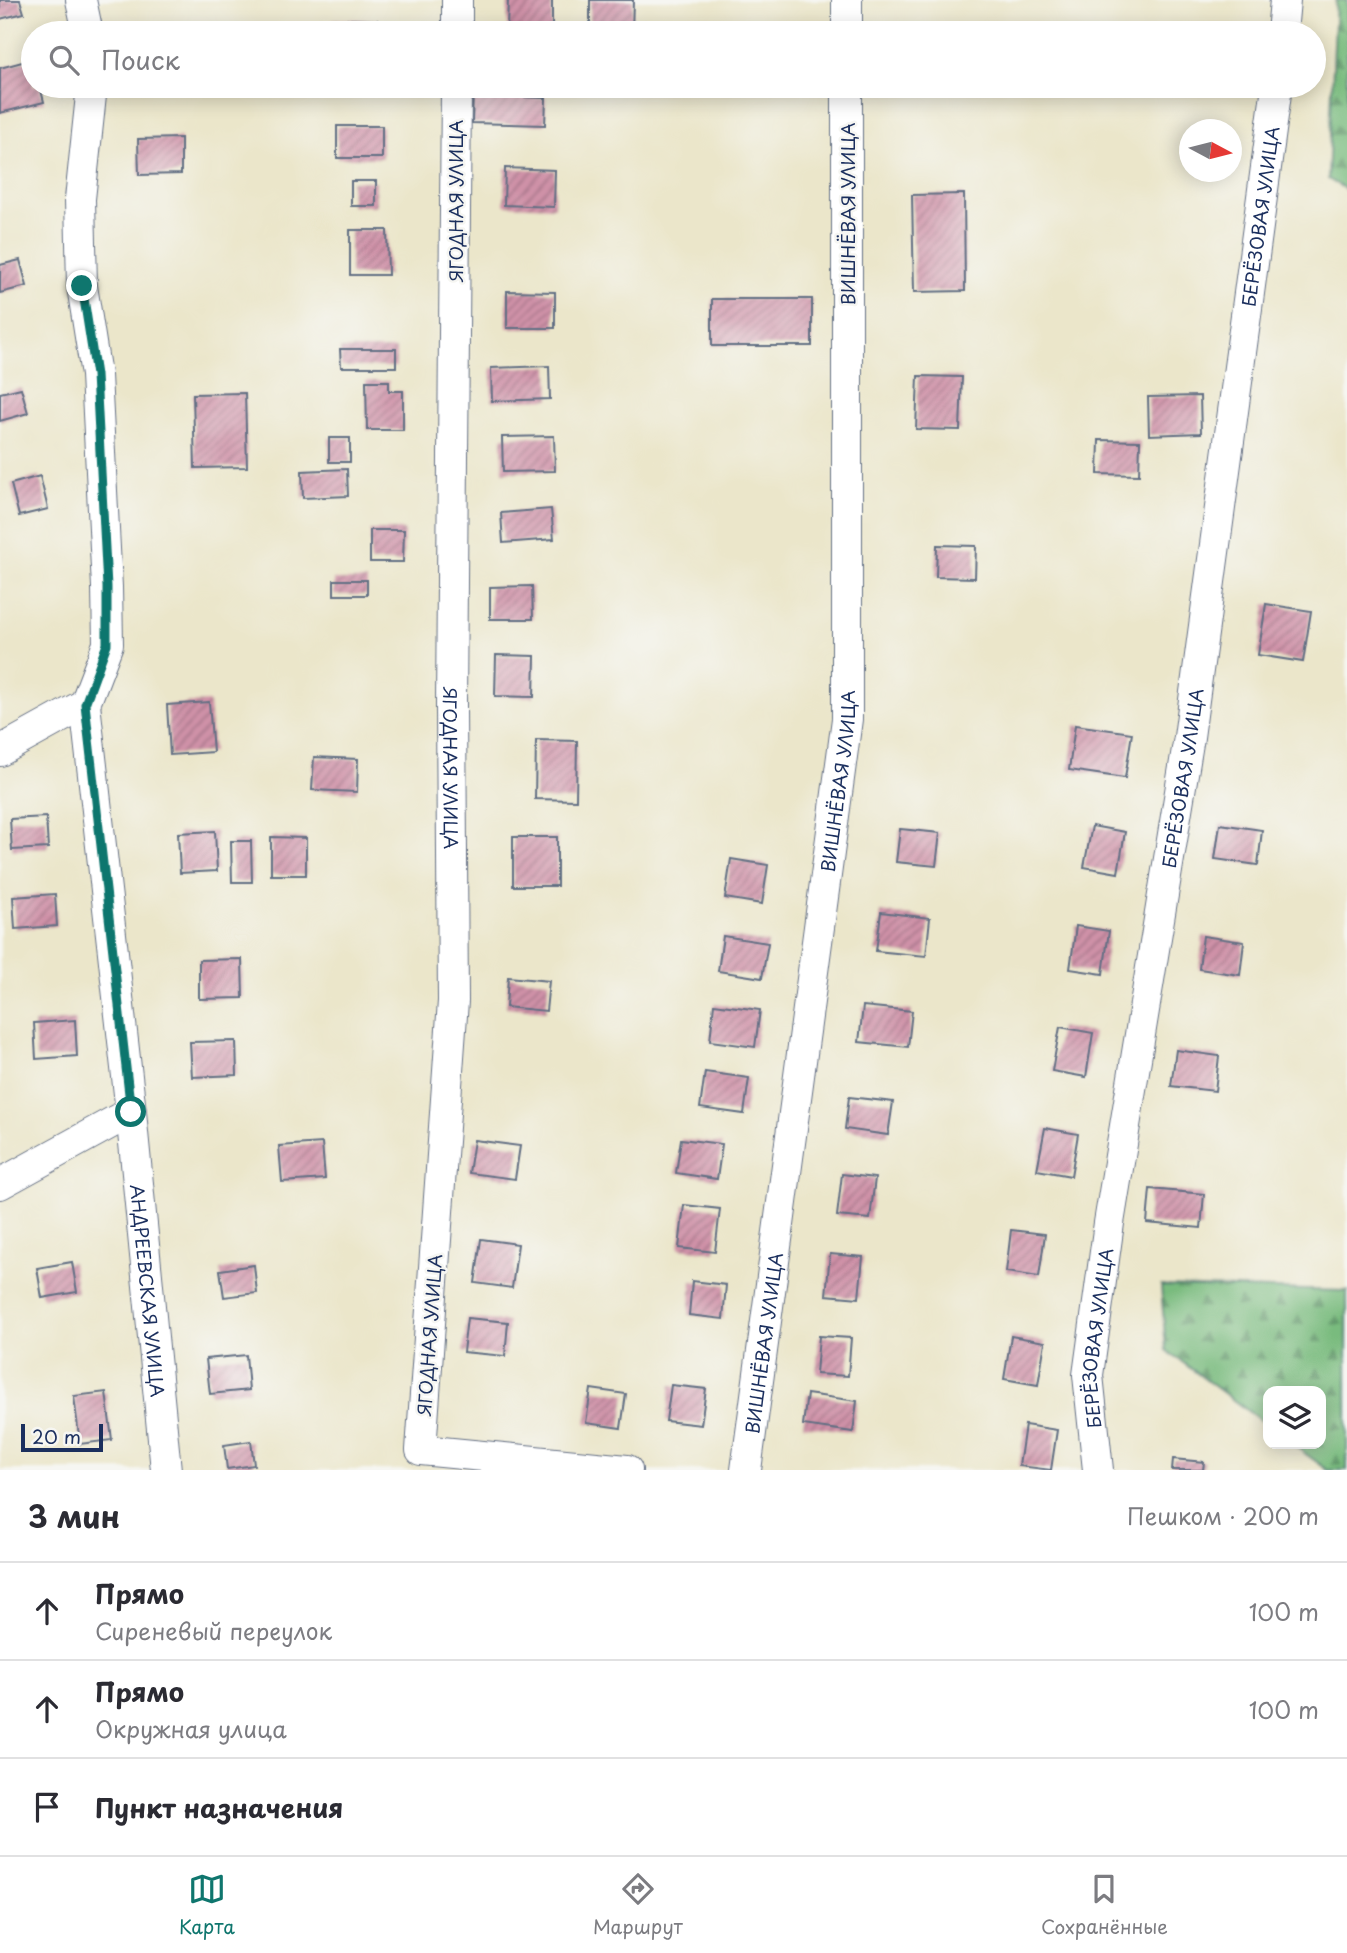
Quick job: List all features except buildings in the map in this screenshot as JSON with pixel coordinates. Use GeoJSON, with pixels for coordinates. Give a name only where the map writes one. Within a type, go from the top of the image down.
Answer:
{"type":"FeatureCollection","features":[{"type":"Feature","properties":{"kind":"street"},"geometry":{"type":"LineString","coordinates":[[81,0],[85,21]]}},
{"type":"Feature","properties":{"kind":"street"},"geometry":{"type":"LineString","coordinates":[[457,0],[457,21]]}},
{"type":"Feature","properties":{"kind":"street"},"geometry":{"type":"LineString","coordinates":[[847,0],[847,21]]}},
{"type":"Feature","properties":{"kind":"street"},"geometry":{"type":"LineString","coordinates":[[1283,21],[1285,0]]}},
{"type":"Feature","properties":{"kind":"street"},"geometry":{"type":"LineString","coordinates":[[0,751],[85,704],[107,644],[107,587],[96,375],[82,286],[79,199],[91,98]]}},
{"type":"Feature","properties":{"kind":"street","name":"ЯГОДНАЯ УЛИЦА"},"geometry":{"type":"LineString","coordinates":[[456,98],[451,706],[453,1001],[421,1450],[627,1470]]}},
{"type":"Feature","properties":{"kind":"street","name":"ВИШНЁВАЯ УЛИЦА"},"geometry":{"type":"LineString","coordinates":[[747,1470],[847,719],[847,98]]}},
{"type":"Feature","properties":{"kind":"street","name":"БЕРЁЗОВАЯ УЛИЦА"},"geometry":{"type":"LineString","coordinates":[[1098,1470],[1088,1375],[1111,1209],[1189,737],[1275,98]]}},
{"type":"Feature","properties":{"kind":"street","name":"АНДРЕЕВСКАЯ УЛИЦА"},"geometry":{"type":"LineString","coordinates":[[85,704],[131,1112],[166,1470]]}},
{"type":"Feature","properties":{"kind":"street"},"geometry":{"type":"LineString","coordinates":[[0,1184],[131,1112]]}},
{"type":"Feature","properties":{"kind":"green space"},"geometry":{"type":"Polygon","coordinates":[[[1336,0],[1347,0],[1347,190],[1328,179],[1336,0]]]}},
{"type":"Feature","properties":{"kind":"green space"},"geometry":{"type":"Polygon","coordinates":[[[1161,1286],[1347,1291],[1347,1470],[1328,1470],[1299,1449],[1326,1449],[1326,1386],[1263,1386],[1263,1422],[1166,1350],[1161,1286]]]}},
{"type":"Feature","properties":{"kind":"route"},"geometry":{"type":"LineString","coordinates":[[82,286],[96,375],[107,587],[107,644],[85,704],[131,1112]]}}]}
